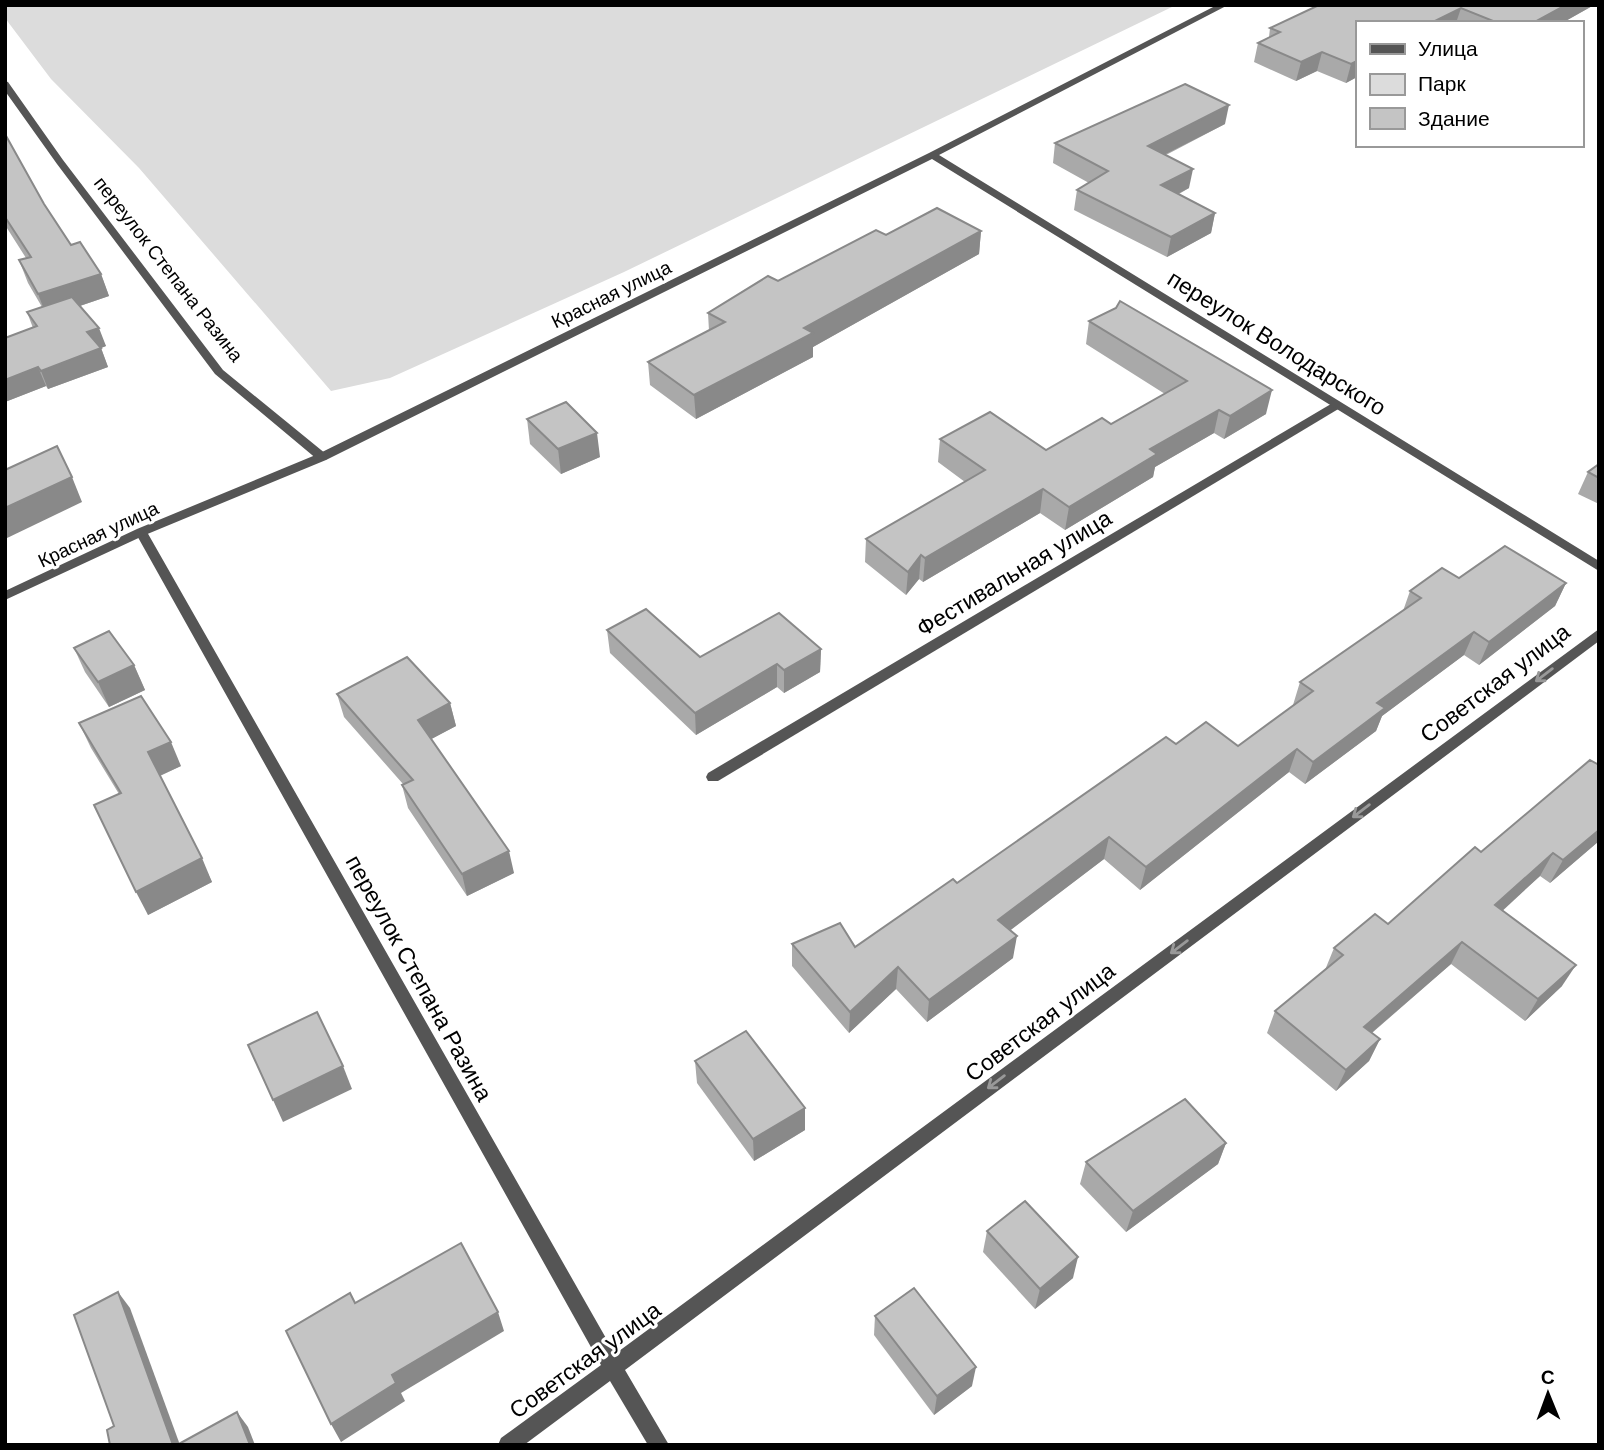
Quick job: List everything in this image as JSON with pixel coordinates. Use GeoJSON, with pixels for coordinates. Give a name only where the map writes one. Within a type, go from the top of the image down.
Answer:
{"type":"FeatureCollection","features":[{"type":"Feature","properties":{"kind":"street","name":"Красная улица"},"geometry":{"type":"LineString","coordinates":[[5,596],[141,532],[322,457],[932,155],[1217,6]]}},
{"type":"Feature","properties":{"kind":"street","name":"переулок Степана Разина"},"geometry":{"type":"LineString","coordinates":[[5,84],[60,162],[219,372],[322,457]]}},
{"type":"Feature","properties":{"kind":"street","name":"переулок Володарского"},"geometry":{"type":"LineString","coordinates":[[932,155],[1599,567]]}},
{"type":"Feature","properties":{"kind":"street","name":"Фестивальная улица"},"geometry":{"type":"LineString","coordinates":[[713,777],[1336,405]]}},
{"type":"Feature","properties":{"kind":"street","name":"переулок Степана Разина"},"geometry":{"type":"LineString","coordinates":[[141,532],[659,1445]]}},
{"type":"Feature","properties":{"kind":"street","name":"Советская улица"},"geometry":{"type":"LineString","coordinates":[[508,1445],[1599,634]]}},
{"type":"Feature","properties":{"kind":"green space"},"geometry":{"type":"Polygon","coordinates":[[[5,5],[1174,6],[624,272],[390,378],[331,391],[139,168],[51,79],[5,18],[5,5]]]}},
{"type":"Feature","properties":{"kind":"building"},"geometry":{"type":"Polygon","coordinates":[[[1319,5],[1566,5],[1537,21],[1493,21],[1461,8],[1435,21],[1356,21],[1356,62],[1351,64],[1322,52],[1301,62],[1258,43],[1280,32],[1270,28],[1319,5]]]}},
{"type":"Feature","properties":{"kind":"building"},"geometry":{"type":"Polygon","coordinates":[[[1185,84],[1229,105],[1148,146],[1193,169],[1161,185],[1215,213],[1171,237],[1077,190],[1108,171],[1055,143],[1185,84]]]}},
{"type":"Feature","properties":{"kind":"building"},"geometry":{"type":"Polygon","coordinates":[[[5,134],[44,204],[71,245],[80,242],[101,274],[38,294],[19,260],[31,257],[5,217],[5,134]]]}},
{"type":"Feature","properties":{"kind":"building"},"geometry":{"type":"Polygon","coordinates":[[[937,208],[981,231],[804,328],[813,333],[694,395],[648,362],[725,322],[708,313],[768,276],[778,281],[876,230],[886,235],[937,208]]]}},
{"type":"Feature","properties":{"kind":"building"},"geometry":{"type":"Polygon","coordinates":[[[72,297],[99,328],[87,332],[101,348],[41,371],[38,367],[5,380],[5,338],[37,326],[27,312],[72,297]]]}},
{"type":"Feature","properties":{"kind":"building"},"geometry":{"type":"Polygon","coordinates":[[[1120,301],[1272,390],[1230,416],[1219,410],[1150,449],[1157,454],[1069,507],[1043,489],[925,558],[921,555],[908,572],[866,539],[985,470],[940,439],[990,412],[1046,450],[1102,418],[1111,424],[1187,381],[1089,321],[1116,308],[1120,301]]]}},
{"type":"Feature","properties":{"kind":"building"},"geometry":{"type":"Polygon","coordinates":[[[566,402],[597,433],[558,449],[527,419],[566,402]]]}},
{"type":"Feature","properties":{"kind":"building"},"geometry":{"type":"Polygon","coordinates":[[[57,446],[72,477],[5,508],[5,470],[57,446]]]}},
{"type":"Feature","properties":{"kind":"building"},"geometry":{"type":"Polygon","coordinates":[[[1599,464],[1599,478],[1588,472],[1599,464]]]}},
{"type":"Feature","properties":{"kind":"building"},"geometry":{"type":"Polygon","coordinates":[[[1505,546],[1566,583],[1489,642],[1474,632],[1377,703],[1385,708],[1313,762],[1297,749],[1146,867],[1109,837],[998,920],[1017,936],[929,1000],[898,967],[850,1012],[792,944],[840,923],[855,947],[953,879],[957,883],[1166,737],[1176,744],[1206,722],[1238,746],[1313,691],[1300,682],[1421,598],[1410,591],[1442,568],[1459,578],[1505,546]]]}},
{"type":"Feature","properties":{"kind":"building"},"geometry":{"type":"Polygon","coordinates":[[[646,609],[700,657],[779,613],[821,649],[784,670],[777,664],[695,713],[607,630],[646,609]]]}},
{"type":"Feature","properties":{"kind":"building"},"geometry":{"type":"Polygon","coordinates":[[[109,631],[134,665],[98,682],[74,648],[109,631]]]}},
{"type":"Feature","properties":{"kind":"building"},"geometry":{"type":"Polygon","coordinates":[[[407,657],[450,703],[418,720],[509,851],[462,874],[402,785],[413,780],[337,694],[407,657]]]}},
{"type":"Feature","properties":{"kind":"building"},"geometry":{"type":"Polygon","coordinates":[[[141,696],[171,742],[148,752],[202,858],[136,892],[94,805],[121,793],[79,723],[141,696]]]}},
{"type":"Feature","properties":{"kind":"building"},"geometry":{"type":"Polygon","coordinates":[[[1590,760],[1599,765],[1599,830],[1563,860],[1553,853],[1495,905],[1576,965],[1538,999],[1462,942],[1364,1027],[1380,1039],[1346,1070],[1275,1011],[1343,955],[1334,948],[1375,914],[1388,924],[1475,847],[1481,852],[1590,760]]]}},
{"type":"Feature","properties":{"kind":"building"},"geometry":{"type":"Polygon","coordinates":[[[317,1012],[343,1066],[273,1100],[248,1045],[317,1012]]]}},
{"type":"Feature","properties":{"kind":"building"},"geometry":{"type":"Polygon","coordinates":[[[746,1031],[805,1108],[753,1139],[695,1061],[746,1031]]]}},
{"type":"Feature","properties":{"kind":"building"},"geometry":{"type":"Polygon","coordinates":[[[1185,1099],[1226,1143],[1133,1211],[1086,1162],[1185,1099]]]}},
{"type":"Feature","properties":{"kind":"building"},"geometry":{"type":"Polygon","coordinates":[[[1025,1201],[1078,1257],[1040,1289],[987,1231],[1025,1201]]]}},
{"type":"Feature","properties":{"kind":"building"},"geometry":{"type":"Polygon","coordinates":[[[461,1243],[498,1312],[392,1375],[396,1383],[331,1424],[286,1331],[350,1293],[355,1303],[461,1243]]]}},
{"type":"Feature","properties":{"kind":"building"},"geometry":{"type":"Polygon","coordinates":[[[914,1288],[976,1367],[937,1396],[875,1316],[914,1288]]]}},
{"type":"Feature","properties":{"kind":"building"},"geometry":{"type":"Polygon","coordinates":[[[118,1292],[173,1445],[110,1445],[107,1430],[114,1426],[74,1315],[118,1292]]]}},
{"type":"Feature","properties":{"kind":"building"},"geometry":{"type":"Polygon","coordinates":[[[237,1412],[250,1445],[177,1445],[237,1412]]]}}]}
